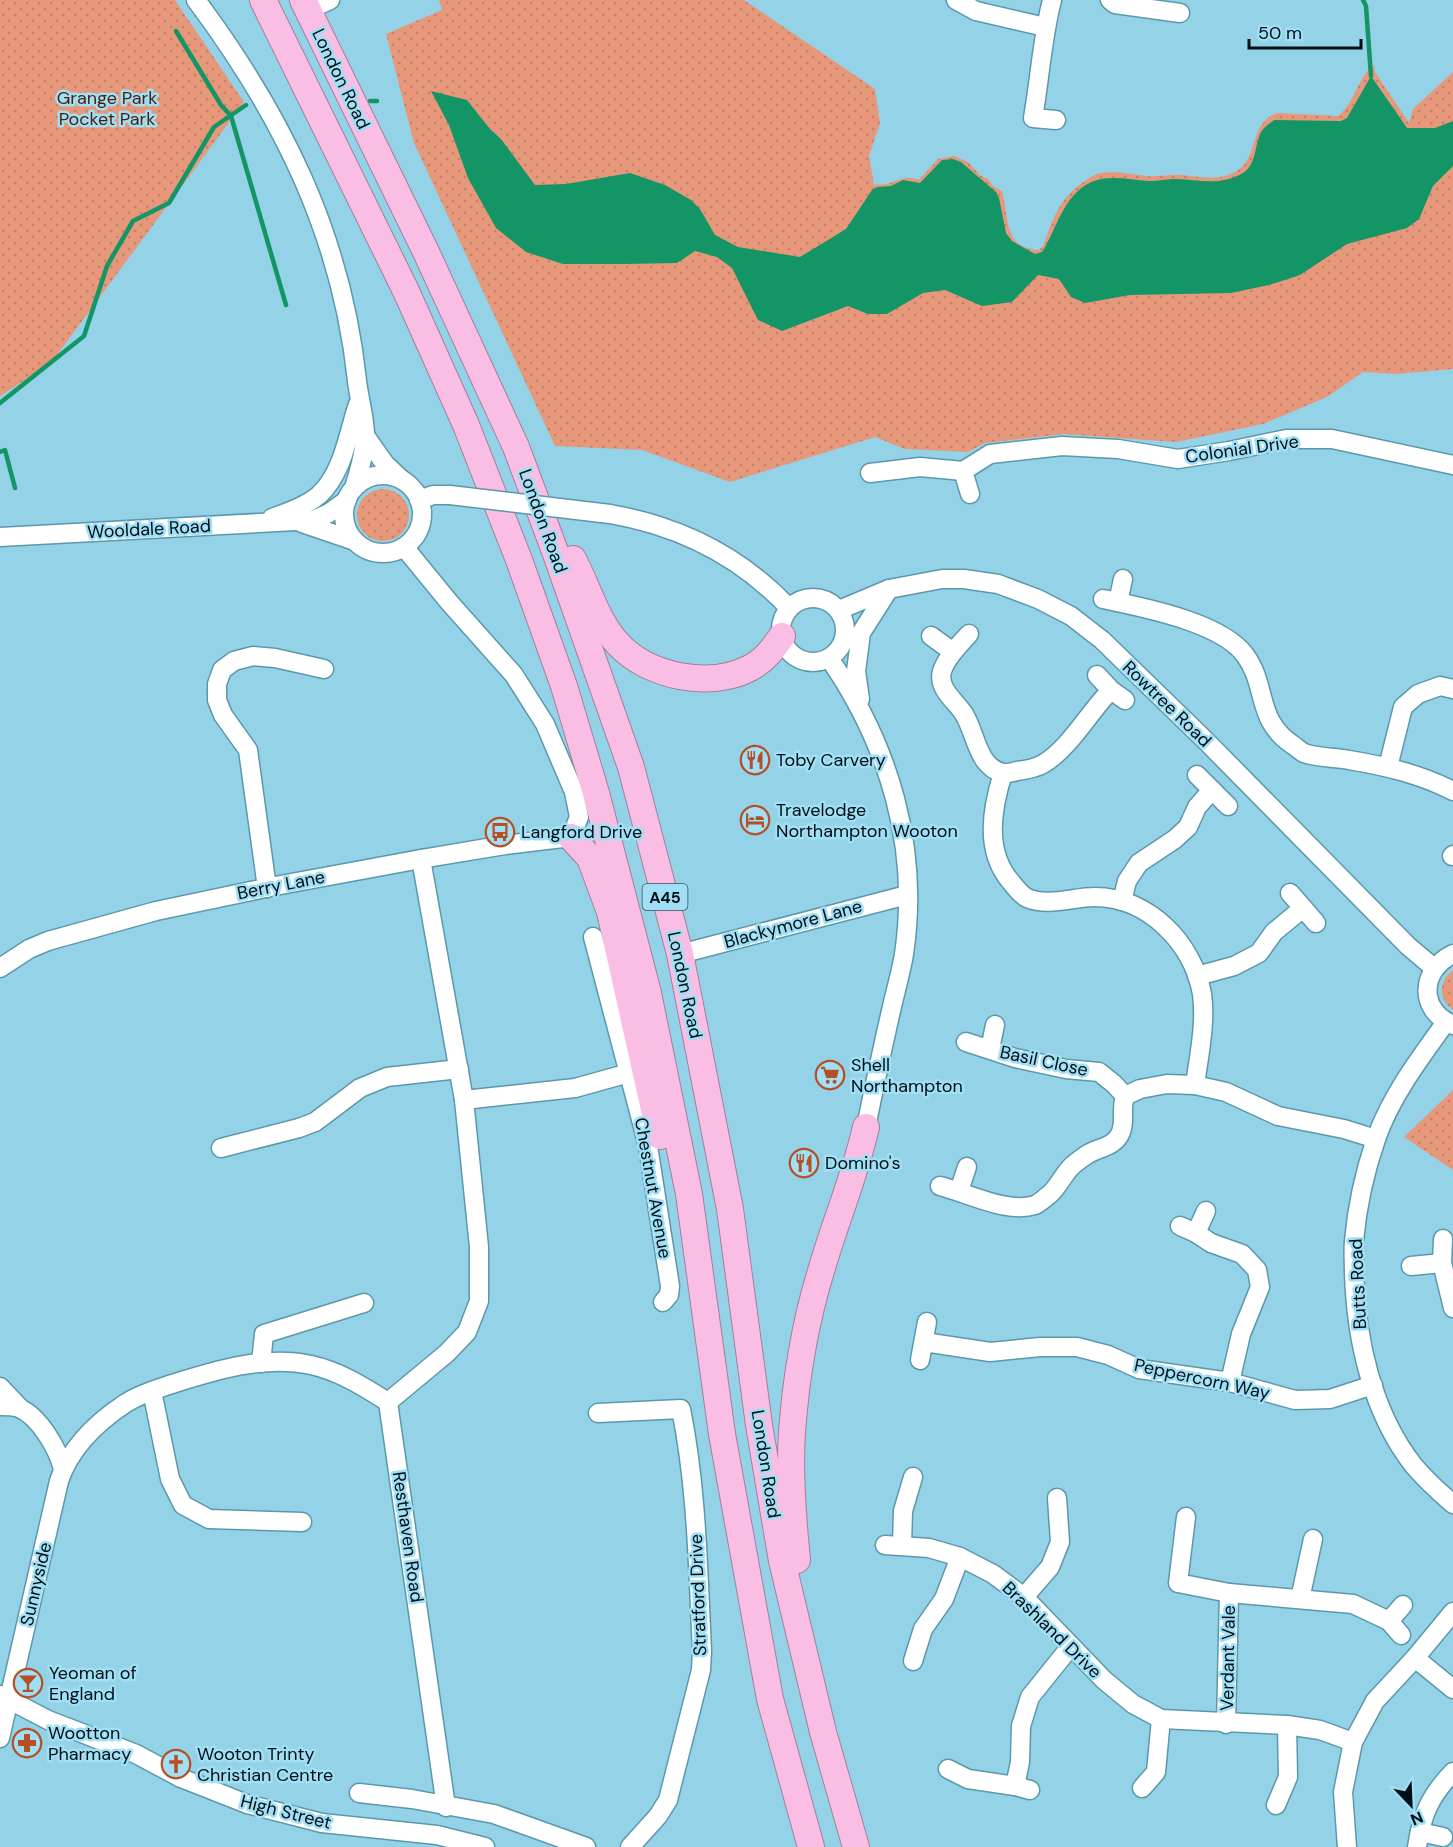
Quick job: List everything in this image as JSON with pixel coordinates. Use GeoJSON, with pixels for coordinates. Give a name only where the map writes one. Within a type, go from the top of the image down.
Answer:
{"type":"FeatureCollection","features":[{"type":"Feature","properties":{"kind":"highway","name":"A45"},"geometry":{"type":"LineString","coordinates":[[256,0],[277,30]]}},
{"type":"Feature","properties":{"kind":"highway","name":"London Road"},"geometry":{"type":"LineString","coordinates":[[263,0],[406,291],[466,425],[519,560],[564,686],[596,793],[648,993],[689,1194],[722,1434],[770,1699],[811,1847]]}},
{"type":"Feature","properties":{"kind":"highway","name":"London Road"},"geometry":{"type":"LineString","coordinates":[[313,4],[516,447],[631,767],[680,954],[729,1209],[760,1435],[782,1561],[826,1743],[856,1847]]}},
{"type":"Feature","properties":{"kind":"highway"},"geometry":{"type":"LineString","coordinates":[[516,447],[576,564],[602,622],[618,644],[636,659],[682,677],[731,676],[751,668],[767,656],[782,636]]}},
{"type":"Feature","properties":{"kind":"highway"},"geometry":{"type":"LineString","coordinates":[[571,837],[590,858],[610,912],[682,1234],[706,1323]]}},
{"type":"Feature","properties":{"kind":"highway"},"geometry":{"type":"LineString","coordinates":[[809,1673],[794,1525],[791,1435],[804,1338],[821,1270],[866,1127]]}},
{"type":"Feature","properties":{"kind":"street"},"geometry":{"type":"LineString","coordinates":[[196,0],[217,28],[283,135],[312,197],[339,275],[353,340],[359,399],[366,437],[362,464],[351,494],[345,523],[355,542],[375,552],[392,552],[404,547],[412,540],[420,528],[422,512],[419,500],[405,482],[385,464],[366,437]]}},
{"type":"Feature","properties":{"kind":"street"},"geometry":{"type":"LineString","coordinates":[[956,0],[976,11],[1045,27]]}},
{"type":"Feature","properties":{"kind":"street"},"geometry":{"type":"LineString","coordinates":[[1052,0],[1045,27],[1033,118],[1056,120]]}},
{"type":"Feature","properties":{"kind":"street"},"geometry":{"type":"LineString","coordinates":[[1110,0],[1115,4],[1179,14]]}},
{"type":"Feature","properties":{"kind":"street"},"geometry":{"type":"LineString","coordinates":[[259,523],[296,509],[319,495],[337,469],[359,399]]}},
{"type":"Feature","properties":{"kind":"street","name":"Colonial Drive"},"geometry":{"type":"LineString","coordinates":[[963,471],[990,454],[1062,446],[1118,449],[1178,459],[1229,452],[1286,440],[1332,439],[1453,465]]}},
{"type":"Feature","properties":{"kind":"street"},"geometry":{"type":"LineString","coordinates":[[870,473],[920,467],[963,471],[970,494]]}},
{"type":"Feature","properties":{"kind":"street"},"geometry":{"type":"LineString","coordinates":[[351,494],[361,483],[376,476],[392,477],[405,482]]}},
{"type":"Feature","properties":{"kind":"street","name":"Wooldale Road"},"geometry":{"type":"LineString","coordinates":[[0,537],[314,520],[329,513],[351,494]]}},
{"type":"Feature","properties":{"kind":"street"},"geometry":{"type":"LineString","coordinates":[[419,500],[433,495],[450,495],[640,519],[666,527],[723,553],[757,578],[789,608]]}},
{"type":"Feature","properties":{"kind":"street","name":"Wooldale Road"},"geometry":{"type":"LineString","coordinates":[[297,522],[355,542]]}},
{"type":"Feature","properties":{"kind":"street"},"geometry":{"type":"LineString","coordinates":[[404,547],[514,675],[545,724],[574,792],[579,817],[571,837]]}},
{"type":"Feature","properties":{"kind":"street","name":"Rowtree Road"},"geometry":{"type":"LineString","coordinates":[[839,610],[889,589],[942,579],[998,584],[1038,599],[1071,616],[1102,640],[1408,946],[1434,968]]}},
{"type":"Feature","properties":{"kind":"street"},"geometry":{"type":"LineString","coordinates":[[1123,579],[1111,600],[1161,611],[1202,626],[1227,639],[1244,654],[1257,677],[1260,696],[1272,726],[1282,738],[1304,753],[1388,767],[1431,780],[1453,791]]}},
{"type":"Feature","properties":{"kind":"street"},"geometry":{"type":"LineString","coordinates":[[861,707],[856,671],[861,633],[889,589]]}},
{"type":"Feature","properties":{"kind":"street"},"geometry":{"type":"LineString","coordinates":[[817,598],[827,601],[839,610],[844,620],[845,634],[842,645],[829,658],[818,661],[807,661],[796,657],[788,650],[782,636],[783,619],[789,608],[798,601],[817,598]]}},
{"type":"Feature","properties":{"kind":"street"},"geometry":{"type":"LineString","coordinates":[[969,634],[953,652],[942,672],[942,684],[964,714],[974,735],[978,752],[988,764],[1003,773],[1023,771],[1042,765],[1062,750],[1118,695],[1097,675]]}},
{"type":"Feature","properties":{"kind":"street"},"geometry":{"type":"LineString","coordinates":[[931,636],[953,652]]}},
{"type":"Feature","properties":{"kind":"street"},"geometry":{"type":"LineString","coordinates":[[267,888],[248,750],[224,715],[218,700],[217,684],[222,670],[234,661],[253,656],[275,658],[324,669]]}},
{"type":"Feature","properties":{"kind":"street"},"geometry":{"type":"LineString","coordinates":[[829,658],[861,707],[883,756],[897,803],[905,847],[907,895],[904,954],[866,1127]]}},
{"type":"Feature","properties":{"kind":"street"},"geometry":{"type":"LineString","coordinates":[[1388,767],[1404,707],[1418,693],[1440,686],[1453,689]]}},
{"type":"Feature","properties":{"kind":"street"},"geometry":{"type":"LineString","coordinates":[[1003,773],[994,800],[992,826],[996,854],[1006,876],[1016,888],[1026,897],[1044,902],[1096,897],[1122,901],[1160,921],[1178,940],[1189,957],[1201,993],[1203,1029],[1195,1085]]}},
{"type":"Feature","properties":{"kind":"street"},"geometry":{"type":"LineString","coordinates":[[1197,775],[1228,806]]}},
{"type":"Feature","properties":{"kind":"street"},"geometry":{"type":"LineString","coordinates":[[1122,901],[1127,881],[1139,863],[1175,839],[1188,827],[1197,807],[1212,790]]}},
{"type":"Feature","properties":{"kind":"street","name":"Berry Lane"},"geometry":{"type":"LineString","coordinates":[[0,968],[29,949],[48,941],[156,911],[421,859],[571,837]]}},
{"type":"Feature","properties":{"kind":"street"},"geometry":{"type":"LineString","coordinates":[[63,1468],[95,1426],[128,1402],[202,1374],[243,1365],[284,1361],[312,1365],[352,1379],[388,1402],[447,1353],[467,1332],[479,1301],[479,1247],[464,1100],[421,859]]}},
{"type":"Feature","properties":{"kind":"street"},"geometry":{"type":"LineString","coordinates":[[1290,892],[1316,923]]}},
{"type":"Feature","properties":{"kind":"street","name":"Blackymore Lane"},"geometry":{"type":"LineString","coordinates":[[680,954],[907,895]]}},
{"type":"Feature","properties":{"kind":"street"},"geometry":{"type":"LineString","coordinates":[[1197,976],[1234,966],[1258,953],[1274,932],[1303,908]]}},
{"type":"Feature","properties":{"kind":"street","name":"Chestnut Avenue"},"geometry":{"type":"LineString","coordinates":[[593,937],[652,1167],[670,1286],[669,1295],[663,1302]]}},
{"type":"Feature","properties":{"kind":"street"},"geometry":{"type":"LineString","coordinates":[[1449,1023],[1439,1017],[1431,1006],[1428,996],[1428,980],[1434,968],[1453,954]]}},
{"type":"Feature","properties":{"kind":"street","name":"Butts Road"},"geometry":{"type":"LineString","coordinates":[[1449,1023],[1409,1075],[1376,1139],[1364,1179],[1353,1243],[1355,1301],[1362,1347],[1373,1385],[1389,1426],[1412,1464],[1453,1504]]}},
{"type":"Feature","properties":{"kind":"street","name":"Basil Close"},"geometry":{"type":"LineString","coordinates":[[990,1049],[995,1025]]}},
{"type":"Feature","properties":{"kind":"street","name":"Basil Close"},"geometry":{"type":"LineString","coordinates":[[966,1042],[1016,1058],[1066,1069],[1099,1072],[1125,1096]]}},
{"type":"Feature","properties":{"kind":"street"},"geometry":{"type":"LineString","coordinates":[[221,1148],[307,1125],[329,1113],[360,1088],[387,1077],[459,1069]]}},
{"type":"Feature","properties":{"kind":"street"},"geometry":{"type":"LineString","coordinates":[[464,1100],[575,1088],[629,1073]]}},
{"type":"Feature","properties":{"kind":"street"},"geometry":{"type":"LineString","coordinates":[[940,1186],[991,1203],[1018,1206],[1035,1204],[1052,1192],[1071,1167],[1089,1154],[1109,1147],[1120,1135],[1124,1122],[1121,1108],[1125,1096],[1140,1089],[1167,1084],[1195,1085],[1226,1092],[1278,1116],[1344,1129],[1376,1139]]}},
{"type":"Feature","properties":{"kind":"street"},"geometry":{"type":"LineString","coordinates":[[959,1191],[967,1167]]}},
{"type":"Feature","properties":{"kind":"street"},"geometry":{"type":"LineString","coordinates":[[1206,1211],[1188,1229],[1211,1243],[1242,1254],[1257,1270],[1260,1287],[1241,1334],[1230,1382]]}},
{"type":"Feature","properties":{"kind":"street"},"geometry":{"type":"LineString","coordinates":[[1443,1239],[1442,1263],[1453,1308]]}},
{"type":"Feature","properties":{"kind":"street"},"geometry":{"type":"LineString","coordinates":[[1411,1266],[1442,1263]]}},
{"type":"Feature","properties":{"kind":"street"},"geometry":{"type":"LineString","coordinates":[[261,1364],[264,1334],[364,1303]]}},
{"type":"Feature","properties":{"kind":"street"},"geometry":{"type":"LineString","coordinates":[[920,1360],[927,1322]]}},
{"type":"Feature","properties":{"kind":"street","name":"Peppercorn Way"},"geometry":{"type":"LineString","coordinates":[[924,1341],[990,1352],[1040,1347],[1077,1347],[1108,1355],[1139,1370],[1230,1382],[1295,1400],[1330,1399],[1373,1385]]}},
{"type":"Feature","properties":{"kind":"street"},"geometry":{"type":"LineString","coordinates":[[0,1387],[49,1437],[60,1455],[63,1468]]}},
{"type":"Feature","properties":{"kind":"street"},"geometry":{"type":"LineString","coordinates":[[152,1391],[170,1479],[183,1505],[209,1519],[302,1522]]}},
{"type":"Feature","properties":{"kind":"street","name":"Resthaven Road"},"geometry":{"type":"LineString","coordinates":[[388,1402],[446,1807]]}},
{"type":"Feature","properties":{"kind":"street"},"geometry":{"type":"LineString","coordinates":[[0,1406],[19,1407]]}},
{"type":"Feature","properties":{"kind":"street","name":"Stratford Drive"},"geometry":{"type":"LineString","coordinates":[[598,1413],[681,1409],[690,1460],[694,1506],[702,1640],[701,1670],[668,1800],[658,1816],[630,1847]]}},
{"type":"Feature","properties":{"kind":"street","name":"Sunnyside"},"geometry":{"type":"LineString","coordinates":[[0,1738],[5,1697],[63,1468]]}},
{"type":"Feature","properties":{"kind":"street","name":"Brashland Drive"},"geometry":{"type":"LineString","coordinates":[[913,1477],[893,1545],[929,1548],[960,1557],[993,1574],[1024,1597],[1104,1680],[1132,1704],[1161,1719],[1226,1724],[1287,1725],[1320,1730],[1353,1742]]}},
{"type":"Feature","properties":{"kind":"street"},"geometry":{"type":"LineString","coordinates":[[1024,1597],[1050,1567],[1060,1542],[1058,1498]]}},
{"type":"Feature","properties":{"kind":"street","name":"Verdant Vale"},"geometry":{"type":"LineString","coordinates":[[1186,1517],[1178,1583],[1230,1593],[1353,1604],[1395,1628],[1403,1605]]}},
{"type":"Feature","properties":{"kind":"street"},"geometry":{"type":"LineString","coordinates":[[1300,1599],[1313,1539]]}},
{"type":"Feature","properties":{"kind":"street"},"geometry":{"type":"LineString","coordinates":[[913,1661],[923,1629],[944,1599],[960,1557]]}},
{"type":"Feature","properties":{"kind":"street","name":"Verdant Vale"},"geometry":{"type":"LineString","coordinates":[[1226,1724],[1230,1593]]}},
{"type":"Feature","properties":{"kind":"street"},"geometry":{"type":"LineString","coordinates":[[1347,1847],[1343,1792],[1353,1742],[1375,1701],[1453,1612]]}},
{"type":"Feature","properties":{"kind":"street"},"geometry":{"type":"LineString","coordinates":[[948,1769],[968,1779],[1022,1788],[1021,1726],[1030,1697],[1071,1646]]}},
{"type":"Feature","properties":{"kind":"street"},"geometry":{"type":"LineString","coordinates":[[1415,1658],[1453,1689]]}},
{"type":"Feature","properties":{"kind":"street","name":"High Street"},"geometry":{"type":"LineString","coordinates":[[5,1697],[48,1720],[136,1754],[181,1778],[247,1804],[322,1823],[437,1835],[485,1847]]}},
{"type":"Feature","properties":{"kind":"street"},"geometry":{"type":"LineString","coordinates":[[1142,1788],[1156,1772],[1161,1719]]}},
{"type":"Feature","properties":{"kind":"street"},"geometry":{"type":"LineString","coordinates":[[1276,1805],[1288,1777],[1287,1725]]}},
{"type":"Feature","properties":{"kind":"street"},"geometry":{"type":"LineString","coordinates":[[1443,1837],[1418,1839],[1426,1808],[1438,1789],[1453,1772]]}},
{"type":"Feature","properties":{"kind":"street"},"geometry":{"type":"LineString","coordinates":[[359,1793],[412,1799],[494,1814],[586,1847]]}},
{"type":"Feature","properties":{"kind":"street"},"geometry":{"type":"LineString","coordinates":[[530,1847],[534,1829]]}},
{"type":"Feature","properties":{"kind":"green space","name":"Grange Park Pocket Park"},"geometry":{"type":"Polygon","coordinates":[[[0,0],[175,0],[244,102],[51,363],[0,396],[0,0]]]}},
{"type":"Feature","properties":{"kind":"green space"},"geometry":{"type":"Polygon","coordinates":[[[439,0],[744,0],[875,89],[880,123],[869,156],[874,185],[888,184],[904,178],[919,180],[938,159],[954,156],[968,162],[981,176],[1002,191],[1007,220],[1013,237],[1027,248],[1039,250],[1064,200],[1078,186],[1097,174],[1111,172],[1146,176],[1221,177],[1242,167],[1261,125],[1277,113],[1338,116],[1349,104],[1364,76],[1374,65],[1375,72],[1409,123],[1413,109],[1453,72],[1453,369],[1396,374],[1363,372],[1327,397],[1263,424],[1176,442],[1064,434],[985,443],[968,452],[905,449],[875,437],[730,482],[642,450],[555,446],[414,143],[386,34],[442,10],[439,0]]]}},
{"type":"Feature","properties":{"kind":"green space"},"geometry":{"type":"Polygon","coordinates":[[[378,489],[388,489],[398,493],[405,500],[409,515],[405,530],[398,537],[388,541],[378,541],[368,537],[361,530],[357,520],[357,510],[361,500],[368,493],[378,489]]]}},
{"type":"Feature","properties":{"kind":"green space"},"geometry":{"type":"Polygon","coordinates":[[[1453,970],[1453,1010],[1442,996],[1442,985],[1453,970]]]}},
{"type":"Feature","properties":{"kind":"green space"},"geometry":{"type":"Polygon","coordinates":[[[1453,1090],[1453,1170],[1404,1137],[1453,1090]]]}},
{"type":"Feature","properties":{"kind":"shaded area"},"geometry":{"type":"Polygon","coordinates":[[[1371,76],[1407,128],[1435,128],[1453,121],[1453,166],[1433,186],[1419,219],[1407,228],[1347,244],[1300,275],[1269,285],[1231,293],[1130,295],[1085,303],[1071,297],[1059,279],[1038,275],[1012,302],[982,306],[945,290],[923,293],[887,314],[868,314],[848,306],[782,331],[758,320],[732,268],[717,257],[695,251],[677,263],[563,264],[526,252],[496,228],[468,178],[449,125],[431,91],[467,100],[501,139],[535,185],[566,184],[630,173],[665,185],[691,200],[700,209],[715,235],[738,247],[800,257],[846,229],[872,190],[877,187],[891,186],[903,180],[920,183],[942,160],[953,159],[961,162],[996,192],[1006,233],[1012,241],[1035,254],[1042,252],[1067,204],[1087,184],[1112,178],[1149,181],[1176,179],[1218,181],[1235,177],[1251,165],[1261,132],[1271,122],[1274,120],[1341,121],[1347,118],[1371,76]]]}},
{"type":"Feature","properties":{"kind":"waterway"},"geometry":{"type":"LineString","coordinates":[[1363,0],[1366,6],[1371,76]]}},
{"type":"Feature","properties":{"kind":"waterway"},"geometry":{"type":"LineString","coordinates":[[176,31],[221,105],[231,116],[286,305]]}},
{"type":"Feature","properties":{"kind":"waterway"},"geometry":{"type":"LineString","coordinates":[[370,101],[377,101]]}},
{"type":"Feature","properties":{"kind":"waterway"},"geometry":{"type":"LineString","coordinates":[[0,403],[84,336],[107,266],[133,221],[169,203],[214,127],[246,105]]}},
{"type":"Feature","properties":{"kind":"waterway"},"geometry":{"type":"LineString","coordinates":[[0,452],[5,450],[15,488]]}},
{"type":"Feature","properties":{"kind":"place","name":"Toby Carvery"},"geometry":{"type":"Point","coordinates":[755,760]}},
{"type":"Feature","properties":{"kind":"place","name":"Travelodge Northampton Wooton"},"geometry":{"type":"Point","coordinates":[755,820]}},
{"type":"Feature","properties":{"kind":"place","name":"Langford Drive"},"geometry":{"type":"Point","coordinates":[500,832]}},
{"type":"Feature","properties":{"kind":"place","name":"Shell Northampton"},"geometry":{"type":"Point","coordinates":[830,1075]}},
{"type":"Feature","properties":{"kind":"place","name":"Domino's"},"geometry":{"type":"Point","coordinates":[804,1163]}},
{"type":"Feature","properties":{"kind":"place","name":"Yeoman of England"},"geometry":{"type":"Point","coordinates":[28,1683]}},
{"type":"Feature","properties":{"kind":"place","name":"Wootton Pharmacy"},"geometry":{"type":"Point","coordinates":[27,1743]}},
{"type":"Feature","properties":{"kind":"place","name":"Wooton Trinty Christian Centre"},"geometry":{"type":"Point","coordinates":[176,1764]}}]}
